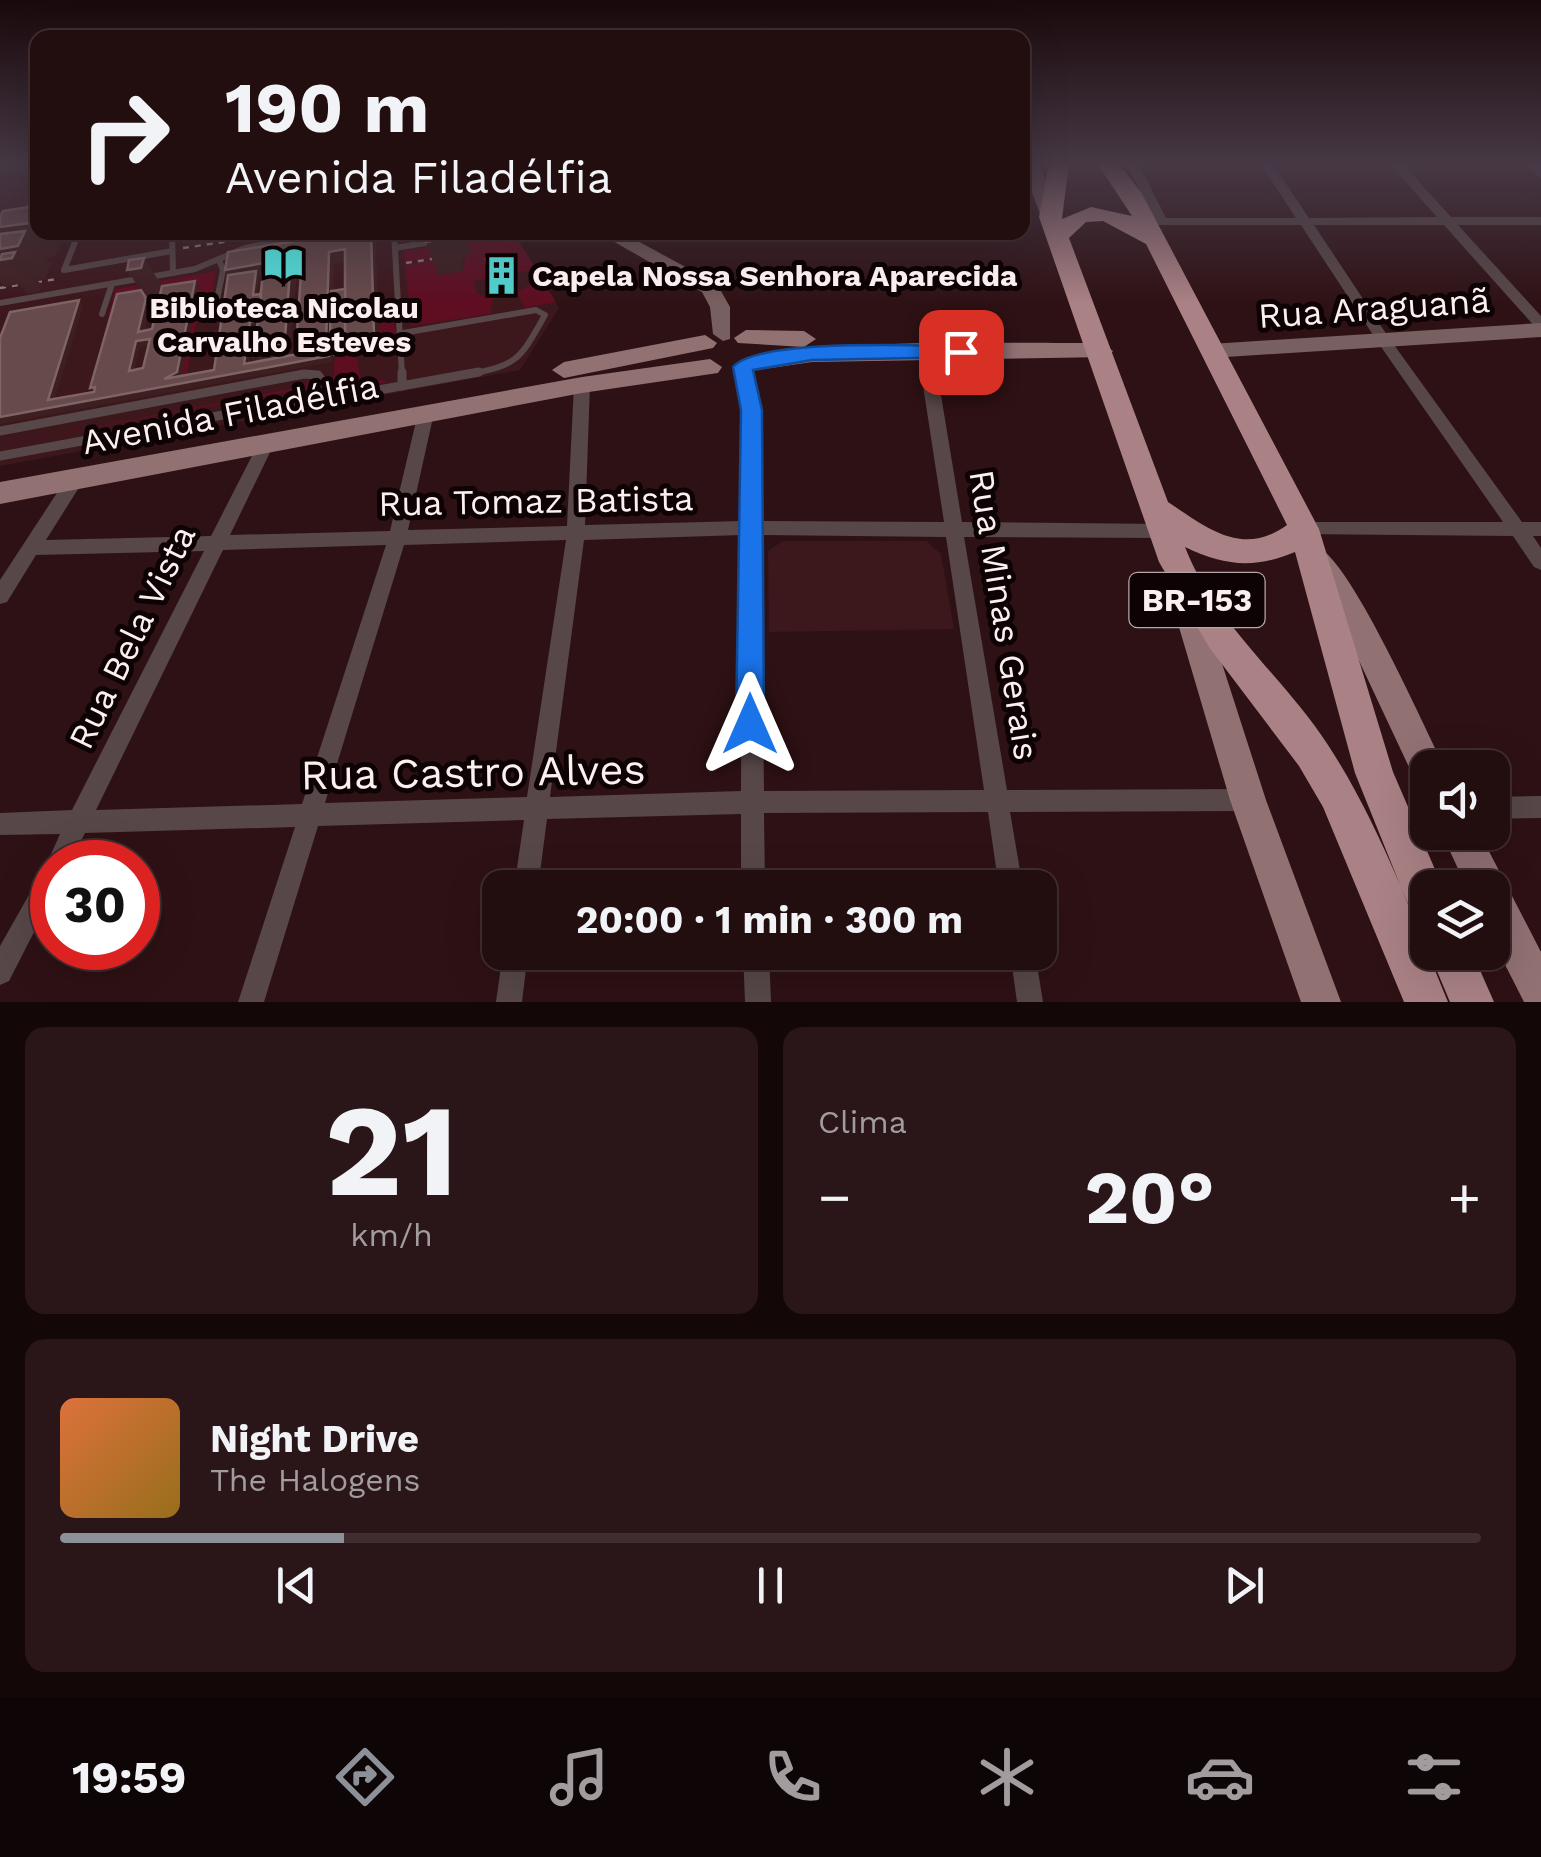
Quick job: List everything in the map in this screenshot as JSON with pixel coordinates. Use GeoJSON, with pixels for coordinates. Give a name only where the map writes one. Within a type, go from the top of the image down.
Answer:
{"type":"FeatureCollection","features":[{"type":"Feature","properties":{"kind":"highway","name":"BR-153"},"geometry":{"type":"LineString","coordinates":[[1055,210],[1054,227],[1164,533],[1221,636],[1312,753],[1337,794],[1426,1002]]}},
{"type":"Feature","properties":{"kind":"highway"},"geometry":{"type":"LineString","coordinates":[[1142,210],[1155,228],[1308,541],[1374,773],[1415,870]]}},
{"type":"Feature","properties":{"kind":"highway"},"geometry":{"type":"LineString","coordinates":[[1054,227],[1092,213],[1155,228]]}},
{"type":"Feature","properties":{"kind":"highway"},"geometry":{"type":"LineString","coordinates":[[1164,533],[1255,554],[1308,541]]}},
{"type":"Feature","properties":{"kind":"highway"},"geometry":{"type":"LineString","coordinates":[[1458,970],[1472,1002]]}},
{"type":"Feature","properties":{"kind":"main road","name":"Avenida Filadélfia"},"geometry":{"type":"LineString","coordinates":[[0,478],[730,352],[1098,344]]}},
{"type":"Feature","properties":{"kind":"main road","name":"Avenida Filadélfia"},"geometry":{"type":"LineString","coordinates":[[0,493],[582,386],[730,352],[926,352],[1098,344]]}},
{"type":"Feature","properties":{"kind":"main road"},"geometry":{"type":"LineString","coordinates":[[1164,533],[1248,800],[1321,1002]]}},
{"type":"Feature","properties":{"kind":"main road"},"geometry":{"type":"LineString","coordinates":[[1308,541],[1349,608],[1418,750]]}},
{"type":"Feature","properties":{"kind":"main road"},"geometry":{"type":"LineString","coordinates":[[1510,933],[1541,992]]}},
{"type":"Feature","properties":{"kind":"street"},"geometry":{"type":"LineString","coordinates":[[1048,210],[1054,227]]}},
{"type":"Feature","properties":{"kind":"street"},"geometry":{"type":"LineString","coordinates":[[1149,210],[1155,228],[1308,222],[1541,221]]}},
{"type":"Feature","properties":{"kind":"street"},"geometry":{"type":"LineString","coordinates":[[1299,210],[1384,341],[1541,562]]}},
{"type":"Feature","properties":{"kind":"street"},"geometry":{"type":"LineString","coordinates":[[1437,210],[1541,327]]}},
{"type":"Feature","properties":{"kind":"street"},"geometry":{"type":"LineString","coordinates":[[621,240],[710,288],[720,307],[730,352],[752,410],[753,870]]}},
{"type":"Feature","properties":{"kind":"street","name":"Rua Araguanã"},"geometry":{"type":"LineString","coordinates":[[1212,351],[1541,327]]}},
{"type":"Feature","properties":{"kind":"street","name":"Rua Minas Gerais"},"geometry":{"type":"LineString","coordinates":[[926,352],[1009,870]]}},
{"type":"Feature","properties":{"kind":"street"},"geometry":{"type":"LineString","coordinates":[[529,870],[576,531],[582,386]]}},
{"type":"Feature","properties":{"kind":"street"},"geometry":{"type":"LineString","coordinates":[[252,1002],[398,536],[426,414]]}},
{"type":"Feature","properties":{"kind":"street","name":"Rua Bela Vista"},"geometry":{"type":"LineString","coordinates":[[70,840],[267,442]]}},
{"type":"Feature","properties":{"kind":"street"},"geometry":{"type":"LineString","coordinates":[[0,596],[76,478]]}},
{"type":"Feature","properties":{"kind":"street","name":"Rua Tomaz Batista"},"geometry":{"type":"LineString","coordinates":[[31,548],[750,528],[1164,533]]}},
{"type":"Feature","properties":{"kind":"street"},"geometry":{"type":"LineString","coordinates":[[1308,541],[1541,529]]}},
{"type":"Feature","properties":{"kind":"street","name":"Rua Castro Alves"},"geometry":{"type":"LineString","coordinates":[[0,824],[750,802],[1248,800]]}},
{"type":"Feature","properties":{"kind":"street"},"geometry":{"type":"LineString","coordinates":[[1510,808],[1541,807]]}},
{"type":"Feature","properties":{"kind":"street"},"geometry":{"type":"LineString","coordinates":[[0,972],[30,915]]}},
{"type":"Feature","properties":{"kind":"street"},"geometry":{"type":"LineString","coordinates":[[509,1002],[513,970]]}},
{"type":"Feature","properties":{"kind":"street"},"geometry":{"type":"LineString","coordinates":[[757,970],[758,1002]]}},
{"type":"Feature","properties":{"kind":"street"},"geometry":{"type":"LineString","coordinates":[[1025,970],[1030,1002]]}},
{"type":"Feature","properties":{"kind":"lane"},"geometry":{"type":"LineString","coordinates":[[18,226],[28,210]]}},
{"type":"Feature","properties":{"kind":"lane"},"geometry":{"type":"LineString","coordinates":[[77,240],[64,270],[172,251]]}},
{"type":"Feature","properties":{"kind":"lane"},"geometry":{"type":"LineString","coordinates":[[172,240],[173,273]]}},
{"type":"Feature","properties":{"kind":"lane"},"geometry":{"type":"LineString","coordinates":[[0,304],[173,273],[219,260],[244,248],[285,240]]}},
{"type":"Feature","properties":{"kind":"lane"},"geometry":{"type":"LineString","coordinates":[[395,240],[403,333],[402,386]]}},
{"type":"Feature","properties":{"kind":"lane"},"geometry":{"type":"LineString","coordinates":[[396,248],[442,240]]}},
{"type":"Feature","properties":{"kind":"lane"},"geometry":{"type":"LineString","coordinates":[[217,300],[224,270],[219,260]]}},
{"type":"Feature","properties":{"kind":"lane"},"geometry":{"type":"LineString","coordinates":[[102,314],[112,284]]}},
{"type":"Feature","properties":{"kind":"lane"},"geometry":{"type":"LineString","coordinates":[[0,456],[516,364],[545,315],[536,310],[403,333]]}},
{"type":"Feature","properties":{"kind":"lane"},"geometry":{"type":"LineString","coordinates":[[0,431],[304,374],[322,378],[318,392],[288,404]]}},
{"type":"Feature","properties":{"kind":"path"},"geometry":{"type":"LineString","coordinates":[[182,248],[235,240]]}},
{"type":"Feature","properties":{"kind":"path"},"geometry":{"type":"LineString","coordinates":[[397,264],[438,258]]}},
{"type":"Feature","properties":{"kind":"path"},"geometry":{"type":"LineString","coordinates":[[0,288],[61,278]]}},
{"type":"Feature","properties":{"kind":"path"},"geometry":{"type":"LineString","coordinates":[[40,296],[47,280]]}},
{"type":"Feature","properties":{"kind":"path"},"geometry":{"type":"LineString","coordinates":[[332,355],[379,346]]}},
{"type":"Feature","properties":{"kind":"shaded area"},"geometry":{"type":"Polygon","coordinates":[[[0,210],[30,210],[30,240],[518,240],[559,308],[520,370],[0,466],[0,210]]]}},
{"type":"Feature","properties":{"kind":"shaded area"},"geometry":{"type":"Polygon","coordinates":[[[471,240],[518,240],[556,302],[525,308],[517,293],[530,284],[531,270],[473,281],[477,294],[493,297],[490,314],[411,326],[405,265],[436,260],[439,275],[464,271],[465,255],[404,262],[404,251],[471,240]]]}},
{"type":"Feature","properties":{"kind":"shaded area"},"geometry":{"type":"Polygon","coordinates":[[[235,264],[218,375],[168,384],[198,287],[121,300],[96,393],[90,399],[115,289],[216,271],[213,294],[199,307],[186,379],[214,374],[229,266],[235,264]]]}},
{"type":"Feature","properties":{"kind":"shaded area"},"geometry":{"type":"Polygon","coordinates":[[[393,300],[396,348],[356,356],[361,379],[392,381],[332,394],[335,356],[379,347],[378,302],[393,300]]]}},
{"type":"Feature","properties":{"kind":"shaded area"},"geometry":{"type":"Polygon","coordinates":[[[313,380],[317,387],[305,395],[304,389],[0,445],[305,386],[306,381],[313,380]]]}},
{"type":"Feature","properties":{"kind":"shaded area"},"geometry":{"type":"Polygon","coordinates":[[[783,541],[926,541],[941,554],[954,629],[769,632],[768,551],[783,541]]]}},
{"type":"Feature","properties":{"kind":"building"},"geometry":{"type":"Polygon","coordinates":[[[30,210],[30,221],[0,227],[3,211],[30,210]]]}},
{"type":"Feature","properties":{"kind":"building"},"geometry":{"type":"Polygon","coordinates":[[[25,231],[18,246],[0,249],[0,234],[25,231]]]}},
{"type":"Feature","properties":{"kind":"building"},"geometry":{"type":"Polygon","coordinates":[[[302,240],[371,240],[374,334],[345,339],[345,249],[329,252],[326,343],[296,348],[302,257],[291,259],[284,350],[254,356],[264,263],[225,270],[228,252],[302,240]]]}},
{"type":"Feature","properties":{"kind":"building"},"geometry":{"type":"Polygon","coordinates":[[[15,252],[12,258],[0,260],[2,254],[15,252]]]}},
{"type":"Feature","properties":{"kind":"building"},"geometry":{"type":"Polygon","coordinates":[[[509,255],[511,269],[489,273],[486,259],[509,255]]]}},
{"type":"Feature","properties":{"kind":"building"},"geometry":{"type":"Polygon","coordinates":[[[144,258],[141,268],[127,270],[129,260],[144,258]]]}},
{"type":"Feature","properties":{"kind":"building"},"geometry":{"type":"Polygon","coordinates":[[[256,271],[253,295],[261,294],[258,321],[250,322],[244,364],[330,348],[329,356],[0,417],[0,338],[10,312],[79,300],[48,400],[94,392],[95,387],[90,388],[117,294],[141,290],[146,298],[138,332],[152,329],[162,286],[195,281],[177,372],[164,379],[214,370],[228,275],[256,271]],[[150,339],[136,341],[129,371],[143,368],[150,339]]]}},
{"type":"Feature","properties":{"kind":"building"},"geometry":{"type":"Polygon","coordinates":[[[345,289],[345,335],[330,338],[331,291],[345,289]]]}},
{"type":"Feature","properties":{"kind":"building"},"geometry":{"type":"Polygon","coordinates":[[[299,302],[299,313],[290,314],[291,303],[299,302]]]}},
{"type":"Feature","properties":{"kind":"place","name":"Biblioteca Nicolau Carvalho Esteves"},"geometry":{"type":"Point","coordinates":[284,263]}},
{"type":"Feature","properties":{"kind":"place","name":"Capela Nossa Senhora Aparecida"},"geometry":{"type":"Point","coordinates":[502,275]}},
{"type":"Feature","properties":{"kind":"route"},"geometry":{"type":"LineString","coordinates":[[750,724],[752,410],[742,367],[767,358],[812,354],[961,352]]}}]}
